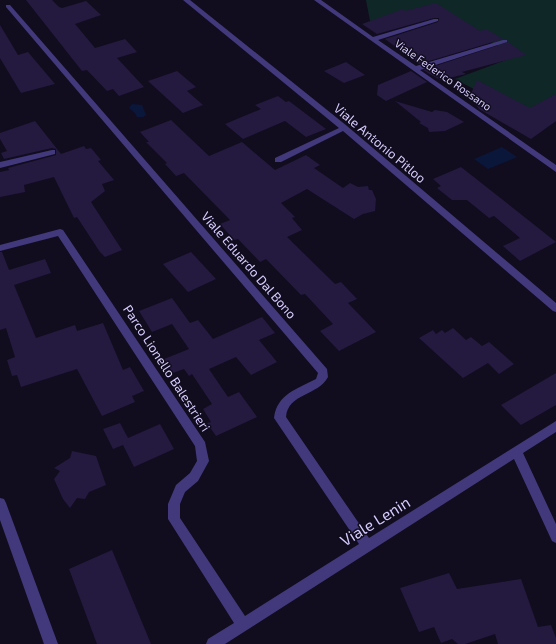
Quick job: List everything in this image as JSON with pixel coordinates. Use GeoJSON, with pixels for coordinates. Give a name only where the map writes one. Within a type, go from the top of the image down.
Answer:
{"type":"FeatureCollection","features":[{"type":"Feature","properties":{"kind":"street","name":"Viale Antonio Pitloo"},"geometry":{"type":"LineString","coordinates":[[186,0],[344,128],[556,308]]}},
{"type":"Feature","properties":{"kind":"street","name":"Viale Federico Rossano"},"geometry":{"type":"LineString","coordinates":[[317,0],[556,169]]}},
{"type":"Feature","properties":{"kind":"street","name":"Viale Eduardo Dal Bono"},"geometry":{"type":"LineString","coordinates":[[8,6],[323,372],[323,377],[320,382],[284,401],[281,407],[280,418],[368,546]]}},
{"type":"Feature","properties":{"kind":"street"},"geometry":{"type":"LineString","coordinates":[[373,39],[436,20]]}},
{"type":"Feature","properties":{"kind":"street"},"geometry":{"type":"LineString","coordinates":[[415,69],[505,41]]}},
{"type":"Feature","properties":{"kind":"street"},"geometry":{"type":"LineString","coordinates":[[278,160],[344,128]]}},
{"type":"Feature","properties":{"kind":"street"},"geometry":{"type":"LineString","coordinates":[[0,165],[52,152]]}},
{"type":"Feature","properties":{"kind":"street","name":"Parco Lionello Balestrieri"},"geometry":{"type":"LineString","coordinates":[[0,248],[60,232],[201,445],[203,461],[194,477],[180,489],[174,504],[174,519],[243,625]]}},
{"type":"Feature","properties":{"kind":"street","name":"Viale Lenin"},"geometry":{"type":"LineString","coordinates":[[213,644],[556,426]]}},
{"type":"Feature","properties":{"kind":"street"},"geometry":{"type":"LineString","coordinates":[[516,451],[556,537]]}},
{"type":"Feature","properties":{"kind":"street"},"geometry":{"type":"LineString","coordinates":[[0,502],[51,644]]}},
{"type":"Feature","properties":{"kind":"green space"},"geometry":{"type":"Polygon","coordinates":[[[366,0],[556,0],[556,98],[521,114],[455,79],[517,56],[438,13],[370,21],[366,0]]]}},
{"type":"Feature","properties":{"kind":"water"},"geometry":{"type":"Polygon","coordinates":[[[132,104],[142,105],[146,115],[143,117],[137,117],[129,108],[132,104]]]}},
{"type":"Feature","properties":{"kind":"water"},"geometry":{"type":"Polygon","coordinates":[[[502,147],[517,157],[488,169],[474,159],[502,147]]]}},
{"type":"Feature","properties":{"kind":"building"},"geometry":{"type":"Polygon","coordinates":[[[26,0],[52,0],[62,8],[86,1],[101,15],[75,24],[95,48],[125,39],[137,52],[117,58],[144,87],[119,96],[113,89],[107,91],[87,70],[82,71],[26,0]]]}},
{"type":"Feature","properties":{"kind":"building"},"geometry":{"type":"Polygon","coordinates":[[[436,3],[480,31],[486,29],[503,39],[419,64],[385,39],[438,22],[439,18],[434,18],[377,34],[362,24],[403,9],[405,11],[436,3]]]}},
{"type":"Feature","properties":{"kind":"building"},"geometry":{"type":"Polygon","coordinates":[[[0,25],[18,55],[28,52],[55,84],[21,93],[0,58],[0,25]]]}},
{"type":"Feature","properties":{"kind":"building"},"geometry":{"type":"Polygon","coordinates":[[[508,42],[526,55],[462,72],[466,74],[440,80],[423,70],[508,42]]]}},
{"type":"Feature","properties":{"kind":"building"},"geometry":{"type":"Polygon","coordinates":[[[346,62],[365,75],[344,83],[324,71],[346,62]]]}},
{"type":"Feature","properties":{"kind":"building"},"geometry":{"type":"Polygon","coordinates":[[[177,71],[196,87],[187,91],[203,105],[183,113],[148,81],[177,71]]]}},
{"type":"Feature","properties":{"kind":"building"},"geometry":{"type":"Polygon","coordinates":[[[411,71],[427,82],[386,101],[377,95],[378,85],[411,71]]]}},
{"type":"Feature","properties":{"kind":"building"},"geometry":{"type":"Polygon","coordinates":[[[477,80],[530,108],[556,94],[556,121],[531,139],[479,109],[470,96],[477,80]]]}},
{"type":"Feature","properties":{"kind":"building"},"geometry":{"type":"Polygon","coordinates":[[[278,96],[286,102],[289,101],[326,129],[306,137],[285,121],[243,139],[225,124],[261,109],[255,105],[278,96]]]}},
{"type":"Feature","properties":{"kind":"building"},"geometry":{"type":"Polygon","coordinates":[[[395,101],[432,112],[435,110],[447,112],[464,122],[445,131],[429,132],[428,128],[419,123],[421,122],[395,101]]]}},
{"type":"Feature","properties":{"kind":"building"},"geometry":{"type":"Polygon","coordinates":[[[171,120],[209,156],[242,142],[275,170],[306,155],[320,165],[314,168],[343,188],[350,183],[358,187],[368,186],[369,190],[372,190],[376,199],[375,211],[363,214],[354,219],[307,189],[281,203],[295,217],[292,218],[302,230],[287,237],[335,284],[341,282],[357,299],[348,303],[376,332],[339,351],[320,331],[333,324],[305,294],[301,295],[266,259],[260,262],[238,239],[234,240],[220,224],[230,220],[184,173],[176,176],[165,164],[167,163],[146,142],[149,142],[140,132],[171,120]]]}},
{"type":"Feature","properties":{"kind":"building"},"geometry":{"type":"Polygon","coordinates":[[[35,121],[61,154],[84,146],[86,149],[91,148],[101,160],[98,161],[114,180],[102,184],[105,191],[91,202],[122,250],[105,257],[100,252],[77,217],[74,218],[54,177],[24,185],[25,192],[0,197],[0,172],[9,170],[8,168],[56,155],[56,149],[52,148],[4,159],[1,153],[7,151],[0,139],[0,133],[35,121]]]}},
{"type":"Feature","properties":{"kind":"building"},"geometry":{"type":"Polygon","coordinates":[[[461,167],[556,242],[520,261],[503,246],[520,238],[494,216],[489,218],[467,200],[452,200],[437,188],[441,186],[433,179],[461,167]]]}},
{"type":"Feature","properties":{"kind":"building"},"geometry":{"type":"Polygon","coordinates":[[[0,252],[2,252],[9,270],[45,259],[51,273],[14,285],[36,338],[75,325],[77,331],[103,323],[123,370],[130,367],[144,391],[132,396],[135,402],[102,416],[77,369],[21,387],[17,375],[12,376],[7,360],[15,357],[6,328],[0,330],[0,252]]]}},
{"type":"Feature","properties":{"kind":"building"},"geometry":{"type":"Polygon","coordinates":[[[191,252],[216,279],[188,292],[163,264],[191,252]]]}},
{"type":"Feature","properties":{"kind":"building"},"geometry":{"type":"Polygon","coordinates":[[[172,298],[190,323],[198,320],[213,339],[262,317],[275,333],[259,340],[277,362],[251,375],[236,357],[209,369],[228,397],[239,392],[257,417],[216,436],[207,423],[211,422],[203,409],[212,404],[192,374],[189,376],[184,369],[173,373],[164,359],[189,349],[172,324],[152,332],[139,311],[172,298]]]}},
{"type":"Feature","properties":{"kind":"building"},"geometry":{"type":"Polygon","coordinates":[[[453,328],[466,340],[471,337],[482,346],[489,342],[514,364],[499,374],[488,363],[463,378],[419,338],[433,330],[436,334],[442,330],[445,333],[453,328]]]}},
{"type":"Feature","properties":{"kind":"building"},"geometry":{"type":"Polygon","coordinates":[[[556,373],[556,405],[521,425],[501,405],[556,373]]]}},
{"type":"Feature","properties":{"kind":"building"},"geometry":{"type":"Polygon","coordinates":[[[120,423],[128,438],[160,424],[174,449],[134,467],[123,445],[113,449],[103,429],[120,423]]]}},
{"type":"Feature","properties":{"kind":"building"},"geometry":{"type":"Polygon","coordinates":[[[72,451],[96,456],[106,485],[89,492],[85,499],[77,498],[70,508],[63,499],[54,479],[60,471],[54,468],[70,458],[72,451]]]}},
{"type":"Feature","properties":{"kind":"building"},"geometry":{"type":"Polygon","coordinates":[[[112,550],[151,644],[97,644],[69,569],[112,550]]]}},
{"type":"Feature","properties":{"kind":"building"},"geometry":{"type":"Polygon","coordinates":[[[449,573],[457,589],[521,579],[538,627],[551,625],[556,638],[556,644],[498,644],[495,634],[465,644],[458,644],[452,639],[441,643],[434,627],[419,632],[400,588],[449,573]]]}}]}
